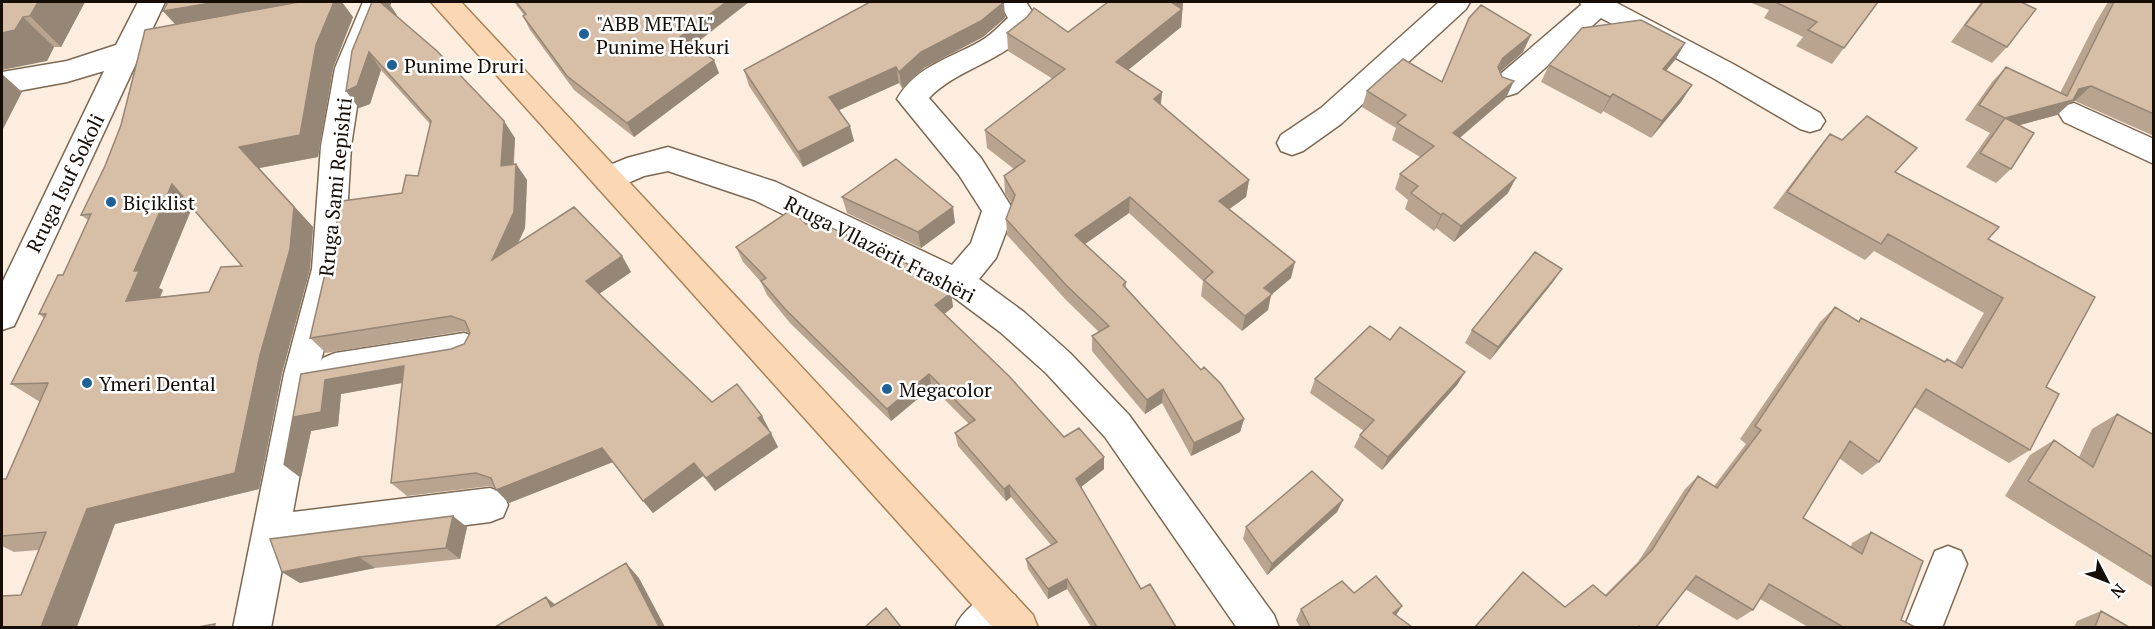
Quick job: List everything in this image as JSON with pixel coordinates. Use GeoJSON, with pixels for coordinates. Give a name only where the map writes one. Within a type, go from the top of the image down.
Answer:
{"type":"FeatureCollection","features":[{"type":"Feature","properties":{"kind":"main road"},"geometry":{"type":"LineString","coordinates":[[446,2],[609,179],[998,621]]}},
{"type":"Feature","properties":{"kind":"street","name":"Rruga Isuf Sokoli"},"geometry":{"type":"LineString","coordinates":[[2,316],[151,2]]}},
{"type":"Feature","properties":{"kind":"street"},"geometry":{"type":"LineString","coordinates":[[342,7],[374,2]]}},
{"type":"Feature","properties":{"kind":"street","name":"Rruga Sami Repishti"},"geometry":{"type":"LineString","coordinates":[[252,627],[302,374],[328,269],[336,146],[349,68],[374,2]]}},
{"type":"Feature","properties":{"kind":"street"},"geometry":{"type":"LineString","coordinates":[[956,283],[985,249],[998,211],[989,191],[960,152],[912,99],[922,85],[946,70],[993,47],[1010,33],[1023,19],[1012,2]]}},
{"type":"Feature","properties":{"kind":"street"},"geometry":{"type":"LineString","coordinates":[[1292,142],[1331,116],[1456,2]]}},
{"type":"Feature","properties":{"kind":"street"},"geometry":{"type":"LineString","coordinates":[[1507,85],[1595,3],[1723,71],[1810,122]]}},
{"type":"Feature","properties":{"kind":"street"},"geometry":{"type":"LineString","coordinates":[[2,83],[87,66],[165,39],[209,31]]}},
{"type":"Feature","properties":{"kind":"street"},"geometry":{"type":"LineString","coordinates":[[2074,114],[2154,152]]}},
{"type":"Feature","properties":{"kind":"street","name":"Rruga Vllazërit Frashëri"},"geometry":{"type":"LineString","coordinates":[[609,179],[638,166],[668,159],[765,191],[842,226],[956,283],[1012,322],[1058,363],[1118,426],[1260,627]]}},
{"type":"Feature","properties":{"kind":"street"},"geometry":{"type":"LineString","coordinates":[[302,374],[464,347]]}},
{"type":"Feature","properties":{"kind":"street"},"geometry":{"type":"LineString","coordinates":[[272,532],[490,505]]}},
{"type":"Feature","properties":{"kind":"street"},"geometry":{"type":"LineString","coordinates":[[1923,627],[1948,564]]}},
{"type":"Feature","properties":{"kind":"building"},"geometry":{"type":"Polygon","coordinates":[[[2,2],[38,2],[30,16],[23,17],[15,30],[2,33],[2,2]]]}},
{"type":"Feature","properties":{"kind":"building"},"geometry":{"type":"Polygon","coordinates":[[[168,2],[217,2],[163,11],[168,2]]]}},
{"type":"Feature","properties":{"kind":"building"},"geometry":{"type":"Polygon","coordinates":[[[299,2],[334,2],[316,45],[300,135],[239,147],[294,207],[290,249],[260,355],[235,473],[87,509],[41,627],[2,627],[2,596],[21,595],[46,532],[2,536],[2,479],[6,479],[48,383],[11,384],[46,314],[39,314],[58,275],[63,275],[91,214],[81,215],[105,166],[121,125],[145,30],[299,2]],[[172,184],[134,271],[139,271],[126,301],[209,292],[221,267],[242,266],[172,184]]]}},
{"type":"Feature","properties":{"kind":"building"},"geometry":{"type":"Polygon","coordinates":[[[372,2],[380,2],[437,51],[504,121],[501,166],[516,164],[514,212],[492,260],[574,207],[622,256],[586,281],[712,402],[737,384],[762,416],[758,418],[771,433],[706,478],[694,463],[643,501],[602,448],[496,490],[491,478],[476,473],[391,483],[404,366],[325,380],[321,412],[294,417],[284,465],[301,374],[451,349],[464,344],[470,333],[465,321],[451,316],[310,338],[342,201],[402,193],[406,175],[418,176],[431,121],[369,52],[357,86],[346,91],[352,51],[372,2]]]}},
{"type":"Feature","properties":{"kind":"building"},"geometry":{"type":"Polygon","coordinates":[[[516,2],[726,2],[680,37],[714,60],[627,123],[567,76],[523,16],[526,14],[516,2]]]}},
{"type":"Feature","properties":{"kind":"building"},"geometry":{"type":"Polygon","coordinates":[[[870,2],[1004,2],[981,21],[921,52],[899,72],[896,67],[829,97],[850,126],[798,152],[744,70],[870,2]]]}},
{"type":"Feature","properties":{"kind":"building"},"geometry":{"type":"Polygon","coordinates":[[[1108,2],[1171,2],[1182,9],[1116,62],[1162,92],[1154,99],[1249,180],[1219,201],[1295,262],[1264,288],[1272,294],[1245,316],[1204,280],[1213,272],[1130,197],[1075,235],[1126,282],[1123,285],[1201,370],[1204,367],[1221,384],[1244,419],[1194,443],[1163,389],[1147,400],[1092,336],[1109,326],[1066,285],[1006,219],[1015,195],[1004,176],[1025,161],[985,130],[1065,69],[1007,33],[1027,17],[1034,8],[1068,32],[1108,2]]]}},
{"type":"Feature","properties":{"kind":"building"},"geometry":{"type":"Polygon","coordinates":[[[1775,2],[1878,2],[1844,48],[1808,30],[1817,22],[1775,2]]]}},
{"type":"Feature","properties":{"kind":"building"},"geometry":{"type":"Polygon","coordinates":[[[1983,2],[2021,2],[2036,9],[2007,47],[1965,25],[1983,2]]]}},
{"type":"Feature","properties":{"kind":"building"},"geometry":{"type":"Polygon","coordinates":[[[2114,2],[2154,2],[2154,114],[2091,86],[2079,89],[2073,100],[2005,118],[1979,105],[2006,67],[2067,96],[2114,2]]]}},
{"type":"Feature","properties":{"kind":"building"},"geometry":{"type":"Polygon","coordinates":[[[1481,5],[1531,35],[1503,58],[1498,67],[1502,77],[1514,81],[1453,133],[1516,178],[1461,226],[1443,213],[1441,215],[1411,193],[1418,186],[1400,174],[1434,146],[1397,123],[1406,115],[1367,91],[1403,59],[1442,82],[1469,18],[1481,5]]]}},
{"type":"Feature","properties":{"kind":"building"},"geometry":{"type":"Polygon","coordinates":[[[1641,20],[1685,43],[1663,69],[1692,85],[1662,121],[1613,94],[1610,97],[1549,65],[1582,28],[1641,20]]]}},
{"type":"Feature","properties":{"kind":"building"},"geometry":{"type":"Polygon","coordinates":[[[1867,116],[1917,148],[1895,172],[1999,227],[1988,239],[2095,297],[2046,387],[2059,394],[2030,450],[1926,389],[1879,462],[1850,441],[1803,518],[1862,554],[1871,532],[1923,561],[1901,620],[1915,627],[1843,627],[1769,584],[1753,610],[1696,576],[1656,627],[1475,627],[1523,572],[1565,607],[1593,585],[1606,596],[1652,550],[1698,476],[1717,488],[1761,430],[1755,426],[1835,307],[1859,322],[1861,318],[1945,362],[1947,359],[1962,368],[2003,298],[1888,234],[1881,244],[1787,192],[1830,134],[1842,140],[1867,116]]]}},
{"type":"Feature","properties":{"kind":"building"},"geometry":{"type":"Polygon","coordinates":[[[2005,118],[2034,133],[2011,169],[1980,153],[2005,118]]]}},
{"type":"Feature","properties":{"kind":"building"},"geometry":{"type":"Polygon","coordinates":[[[896,159],[953,207],[918,232],[842,197],[896,159]]]}},
{"type":"Feature","properties":{"kind":"building"},"geometry":{"type":"Polygon","coordinates":[[[791,210],[806,224],[813,219],[914,267],[951,293],[935,305],[1009,376],[1064,437],[1079,428],[1104,457],[1076,479],[1141,589],[1150,584],[1176,627],[1097,627],[1067,579],[1048,589],[1026,559],[1057,542],[1009,485],[1004,489],[955,433],[975,420],[929,374],[887,409],[785,309],[761,281],[766,278],[736,247],[791,210]]]}},
{"type":"Feature","properties":{"kind":"building"},"geometry":{"type":"Polygon","coordinates":[[[1535,252],[1562,269],[1498,347],[1472,330],[1535,252]]]}},
{"type":"Feature","properties":{"kind":"building"},"geometry":{"type":"Polygon","coordinates":[[[1370,326],[1390,340],[1400,327],[1465,372],[1388,457],[1360,435],[1374,420],[1315,379],[1370,326]]]}},
{"type":"Feature","properties":{"kind":"building"},"geometry":{"type":"Polygon","coordinates":[[[2117,414],[2154,435],[2154,558],[2028,481],[2054,440],[2093,467],[2117,414]]]}},
{"type":"Feature","properties":{"kind":"building"},"geometry":{"type":"Polygon","coordinates":[[[1312,471],[1343,500],[1272,564],[1246,527],[1312,471]]]}},
{"type":"Feature","properties":{"kind":"building"},"geometry":{"type":"Polygon","coordinates":[[[453,516],[446,548],[359,557],[282,572],[270,539],[453,516]]]}},
{"type":"Feature","properties":{"kind":"building"},"geometry":{"type":"Polygon","coordinates":[[[626,563],[659,627],[495,627],[546,597],[551,607],[626,563]]]}},
{"type":"Feature","properties":{"kind":"building"},"geometry":{"type":"Polygon","coordinates":[[[1376,576],[1402,606],[1393,613],[1412,627],[1310,627],[1301,609],[1342,581],[1354,593],[1376,576]]]}},
{"type":"Feature","properties":{"kind":"building"},"geometry":{"type":"Polygon","coordinates":[[[886,608],[901,627],[865,627],[886,608]]]}},
{"type":"Feature","properties":{"kind":"building"},"geometry":{"type":"Polygon","coordinates":[[[2101,611],[2129,627],[2095,627],[2101,611]]]}},
{"type":"Feature","properties":{"kind":"building"},"geometry":{"type":"Polygon","coordinates":[[[215,624],[214,627],[198,627],[215,624]]]}},
{"type":"Feature","properties":{"kind":"place","name":"\"ABB METAL\" Punime Hekuri"},"geometry":{"type":"Point","coordinates":[584,34]}},
{"type":"Feature","properties":{"kind":"place","name":"Punime Druri"},"geometry":{"type":"Point","coordinates":[392,65]}},
{"type":"Feature","properties":{"kind":"place","name":"Biçiklist"},"geometry":{"type":"Point","coordinates":[111,202]}},
{"type":"Feature","properties":{"kind":"place","name":"Ymeri Dental"},"geometry":{"type":"Point","coordinates":[87,383]}},
{"type":"Feature","properties":{"kind":"place","name":"Megacolor"},"geometry":{"type":"Point","coordinates":[887,389]}}]}
